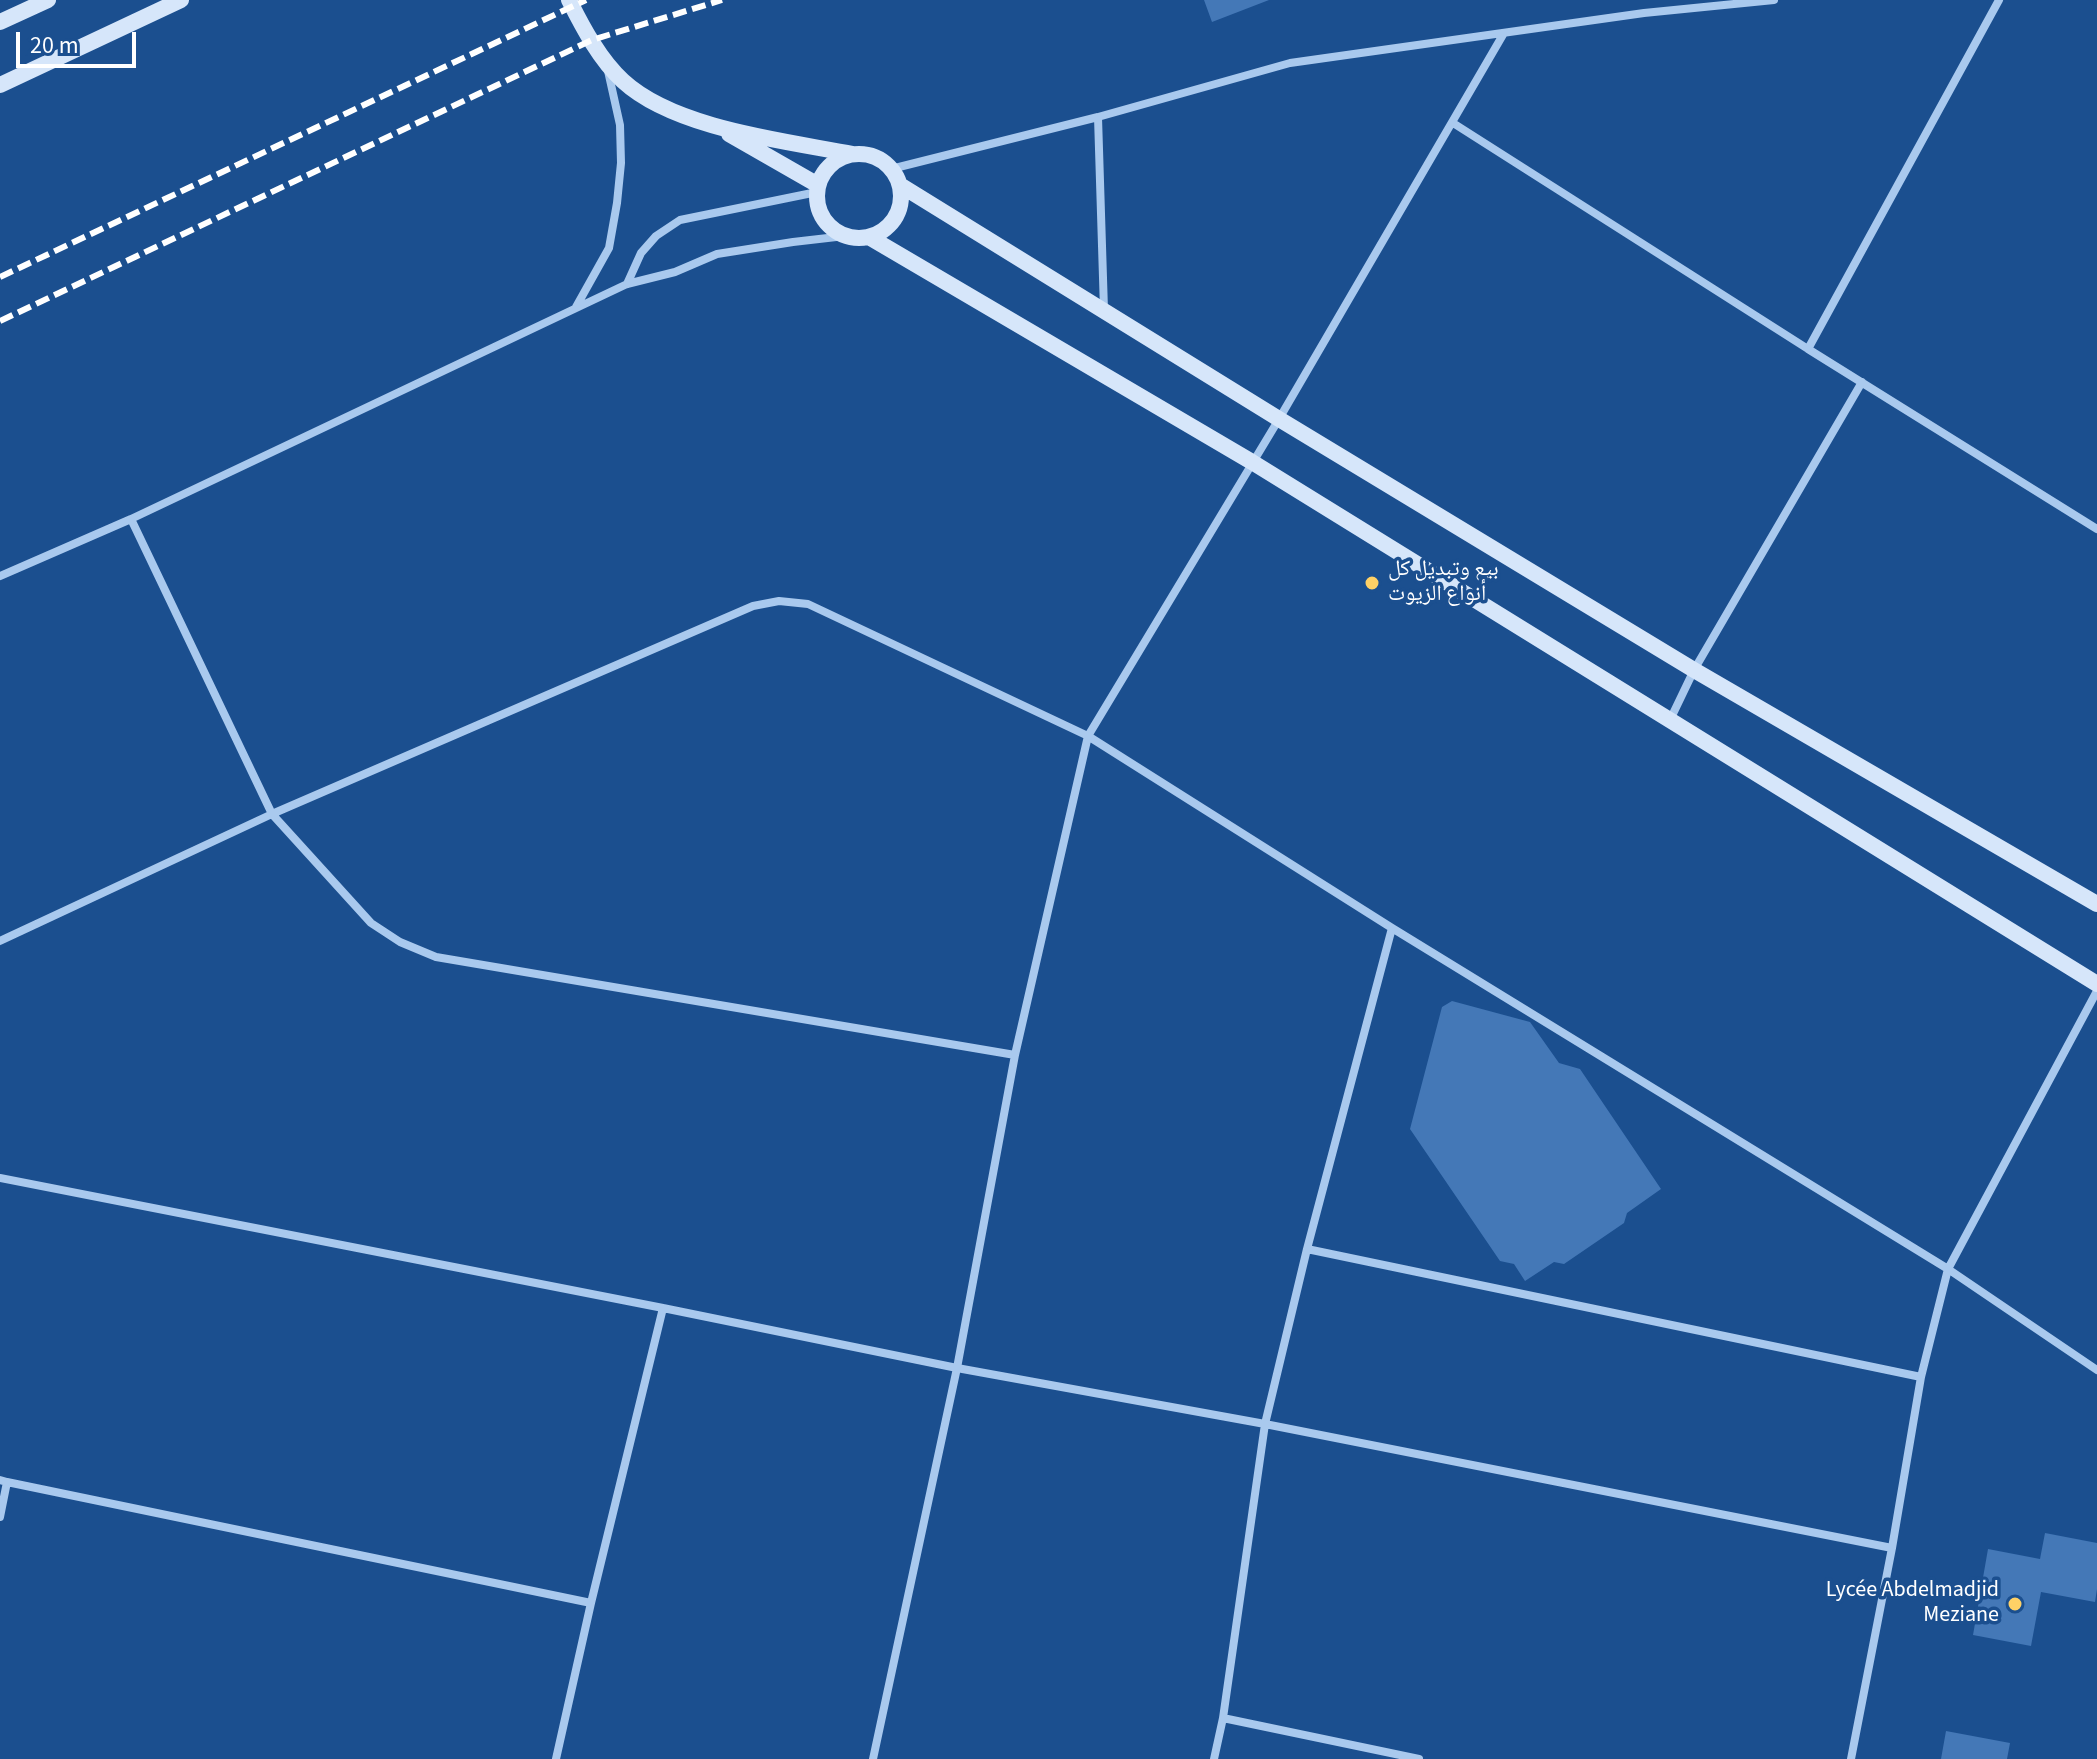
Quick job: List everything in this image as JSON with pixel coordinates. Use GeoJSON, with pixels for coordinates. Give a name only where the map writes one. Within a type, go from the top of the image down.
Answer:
{"type":"FeatureCollection","features":[{"type":"Feature","properties":{"kind":"street"},"geometry":{"type":"LineString","coordinates":[[0,22],[48,0]]}},
{"type":"Feature","properties":{"kind":"street"},"geometry":{"type":"LineString","coordinates":[[0,85],[181,0]]}},
{"type":"Feature","properties":{"kind":"street"},"geometry":{"type":"LineString","coordinates":[[0,576],[131,519],[627,284],[675,272],[717,254],[845,236],[869,237],[882,232],[892,223],[899,211],[900,185],[891,169],[881,160],[869,155],[717,127],[653,101],[625,83],[607,63],[569,0]]}},
{"type":"Feature","properties":{"kind":"street"},"geometry":{"type":"LineString","coordinates":[[891,169],[1098,117],[1290,63],[1644,13],[1774,0]]}},
{"type":"Feature","properties":{"kind":"street"},"geometry":{"type":"LineString","coordinates":[[1808,349],[1999,0]]}},
{"type":"Feature","properties":{"kind":"street"},"geometry":{"type":"LineString","coordinates":[[873,1759],[957,1368],[1015,1055],[1088,736],[1279,419],[1504,33]]}},
{"type":"Feature","properties":{"kind":"street"},"geometry":{"type":"LineString","coordinates":[[575,309],[609,248],[617,203],[621,163],[620,125],[607,63]]}},
{"type":"Feature","properties":{"kind":"street"},"geometry":{"type":"LineString","coordinates":[[1098,117],[1105,311]]}},
{"type":"Feature","properties":{"kind":"street"},"geometry":{"type":"LineString","coordinates":[[1453,123],[2097,529]]}},
{"type":"Feature","properties":{"kind":"street"},"geometry":{"type":"LineString","coordinates":[[717,127],[818,188]]}},
{"type":"Feature","properties":{"kind":"street"},"geometry":{"type":"LineString","coordinates":[[845,236],[825,221],[819,210],[818,188],[823,173],[832,163],[853,154]]}},
{"type":"Feature","properties":{"kind":"street"},"geometry":{"type":"LineString","coordinates":[[900,185],[1694,670],[2097,904]]}},
{"type":"Feature","properties":{"kind":"street"},"geometry":{"type":"LineString","coordinates":[[627,284],[641,253],[656,236],[680,220],[818,188]]}},
{"type":"Feature","properties":{"kind":"street"},"geometry":{"type":"LineString","coordinates":[[869,237],[1252,462],[2097,984]]}},
{"type":"Feature","properties":{"kind":"street"},"geometry":{"type":"LineString","coordinates":[[1670,720],[1694,670],[1862,382]]}},
{"type":"Feature","properties":{"kind":"street"},"geometry":{"type":"LineString","coordinates":[[131,519],[272,814],[371,923],[400,942],[436,957],[1015,1055]]}},
{"type":"Feature","properties":{"kind":"street"},"geometry":{"type":"LineString","coordinates":[[0,941],[272,814],[753,606],[779,601],[808,604],[1088,736],[1392,928],[1948,1269],[2097,1370]]}},
{"type":"Feature","properties":{"kind":"street"},"geometry":{"type":"LineString","coordinates":[[1214,1759],[1223,1718],[1265,1424],[1307,1249],[1392,928]]}},
{"type":"Feature","properties":{"kind":"street"},"geometry":{"type":"LineString","coordinates":[[1851,1759],[1921,1377],[1948,1269],[2097,991]]}},
{"type":"Feature","properties":{"kind":"street"},"geometry":{"type":"LineString","coordinates":[[0,1178],[957,1368],[1265,1424],[1892,1548]]}},
{"type":"Feature","properties":{"kind":"street"},"geometry":{"type":"LineString","coordinates":[[1307,1249],[1921,1377]]}},
{"type":"Feature","properties":{"kind":"street"},"geometry":{"type":"LineString","coordinates":[[556,1759],[663,1308]]}},
{"type":"Feature","properties":{"kind":"street"},"geometry":{"type":"LineString","coordinates":[[0,1517],[4,1481],[591,1603]]}},
{"type":"Feature","properties":{"kind":"street"},"geometry":{"type":"LineString","coordinates":[[1223,1718],[1419,1759]]}},
{"type":"Feature","properties":{"kind":"building"},"geometry":{"type":"Polygon","coordinates":[[[1204,0],[1269,0],[1212,22],[1204,0]]]}},
{"type":"Feature","properties":{"kind":"building"},"geometry":{"type":"Polygon","coordinates":[[[1452,1001],[1530,1022],[1559,1063],[1580,1069],[1661,1189],[1627,1213],[1624,1223],[1564,1264],[1554,1262],[1525,1281],[1514,1264],[1500,1261],[1410,1129],[1442,1007],[1452,1001]]]}},
{"type":"Feature","properties":{"kind":"building"},"geometry":{"type":"Polygon","coordinates":[[[2045,1533],[2097,1543],[2095,1602],[2041,1592],[2031,1646],[1973,1635],[1988,1549],[2040,1559],[2045,1533]]]}},
{"type":"Feature","properties":{"kind":"building"},"geometry":{"type":"Polygon","coordinates":[[[1946,1731],[2010,1743],[2007,1759],[1941,1759],[1946,1731]]]}},
{"type":"Feature","properties":{"kind":"railway"},"geometry":{"type":"LineString","coordinates":[[0,277],[586,0]]}},
{"type":"Feature","properties":{"kind":"railway"},"geometry":{"type":"LineString","coordinates":[[0,321],[592,40],[722,0]]}},
{"type":"Feature","properties":{"kind":"place","name":"بيع وتبديل كل أنواع الزيوت"},"geometry":{"type":"Point","coordinates":[1372,583]}},
{"type":"Feature","properties":{"kind":"place","name":"Lycée Abdelmadjid Meziane"},"geometry":{"type":"Point","coordinates":[2015,1604]}}]}
